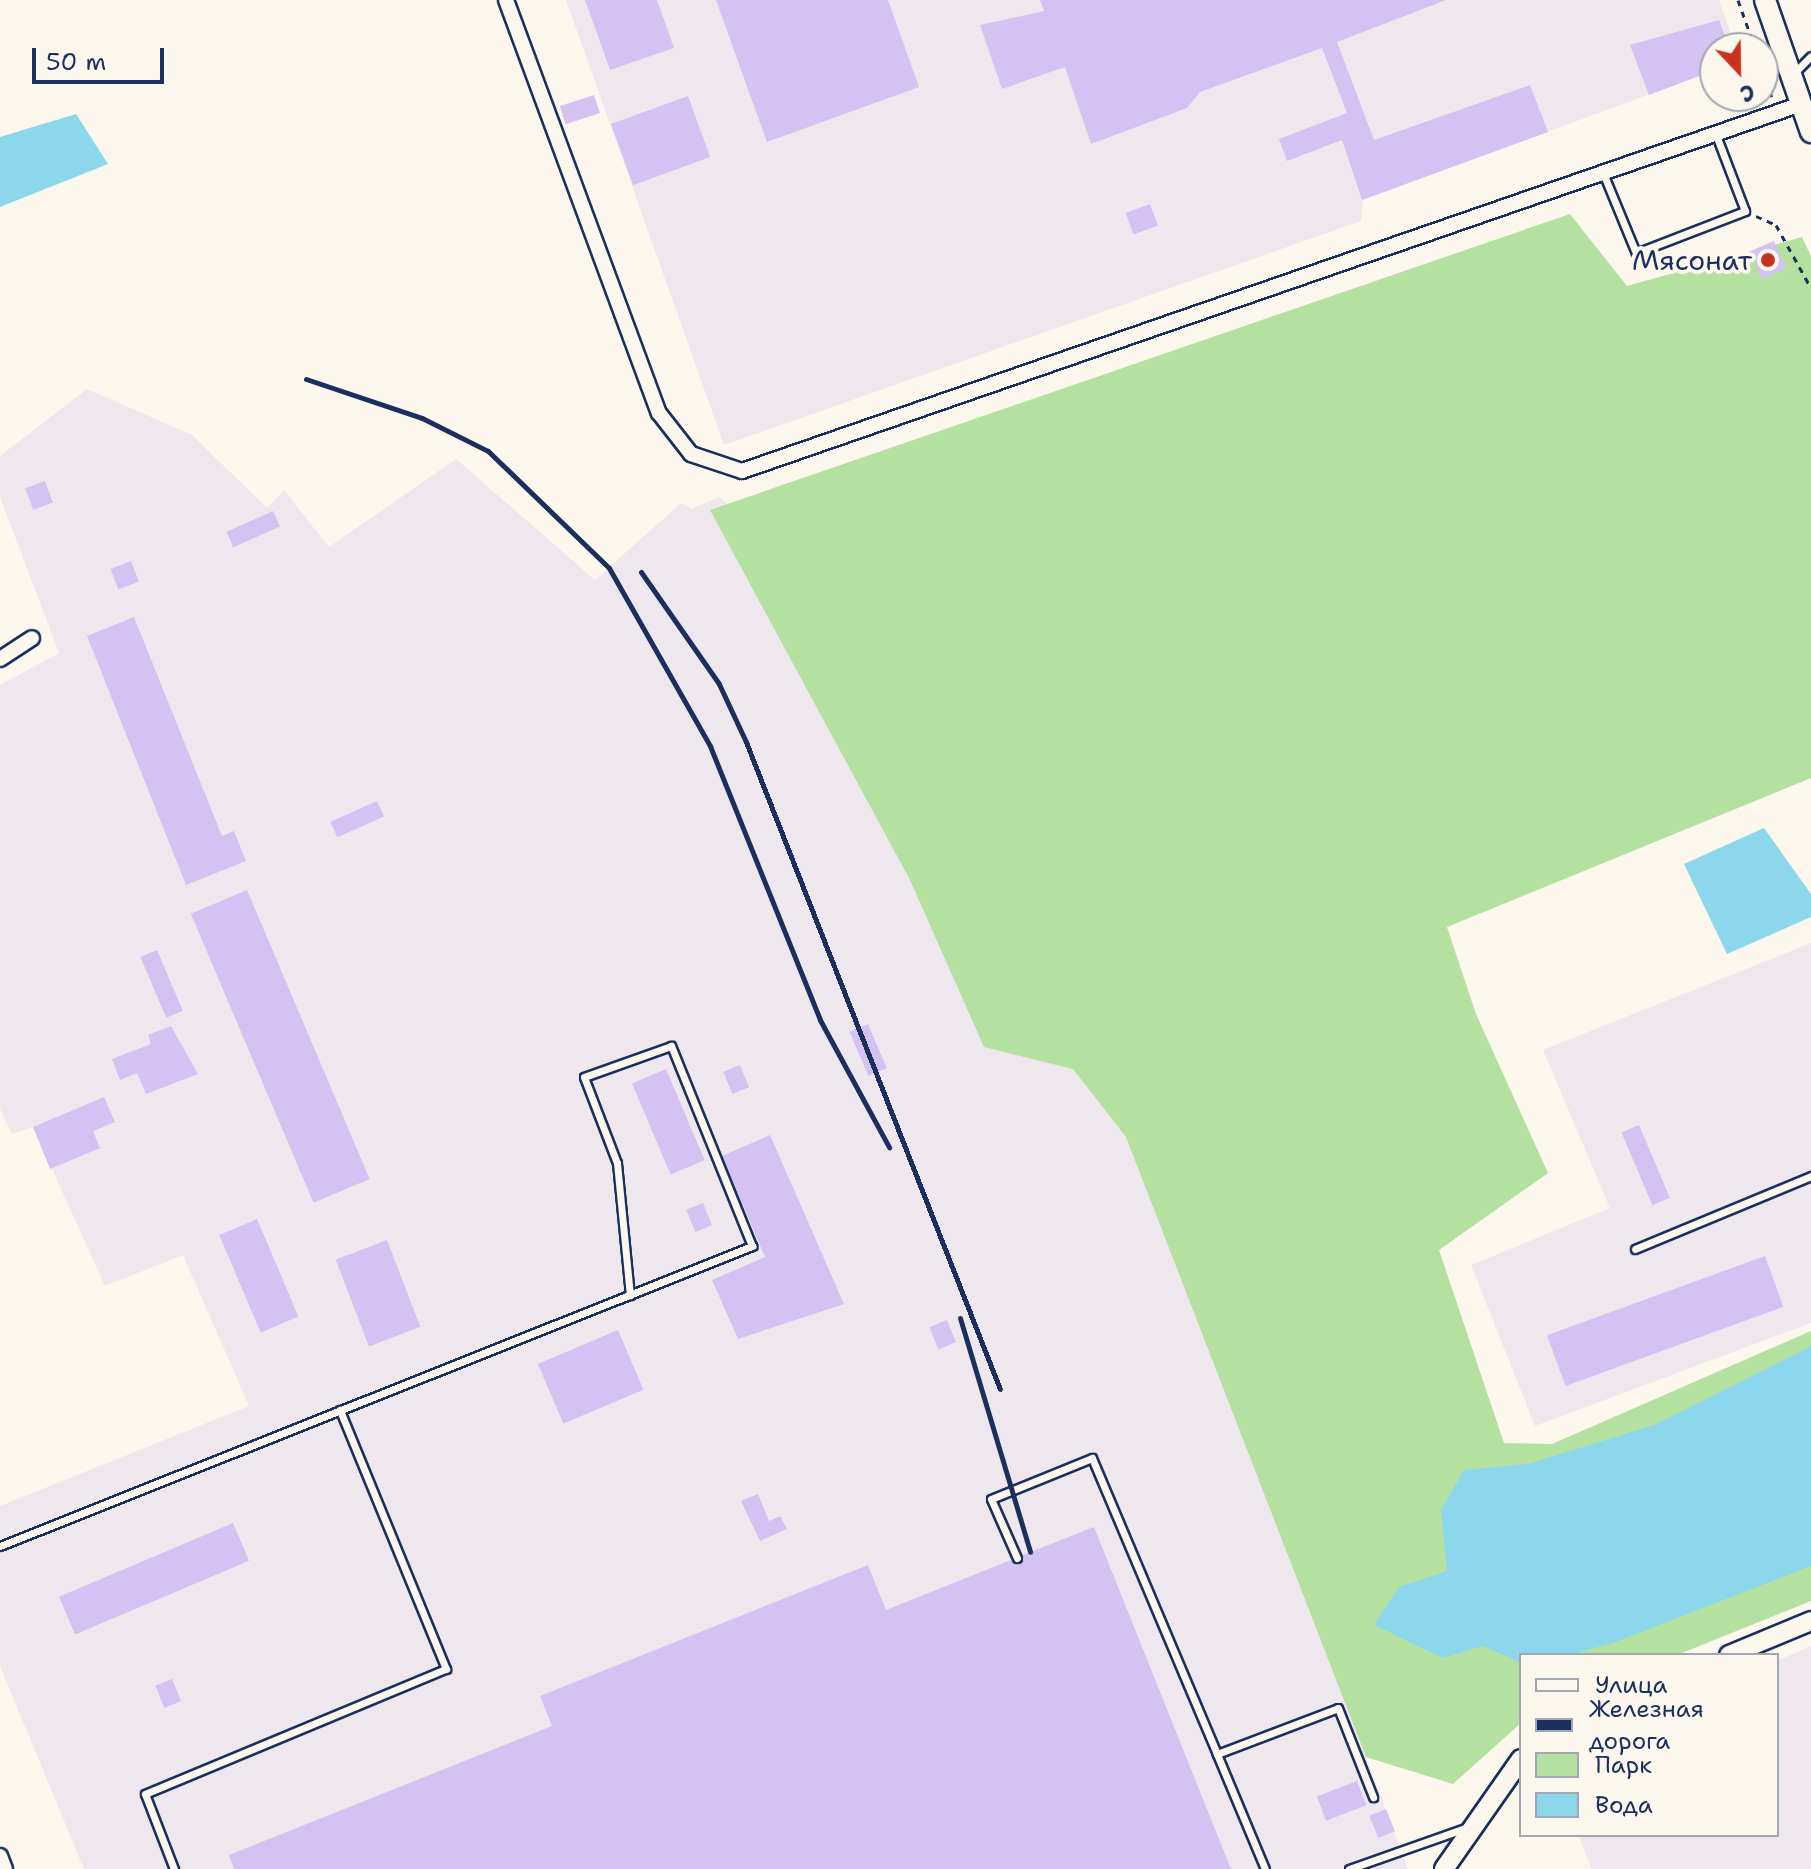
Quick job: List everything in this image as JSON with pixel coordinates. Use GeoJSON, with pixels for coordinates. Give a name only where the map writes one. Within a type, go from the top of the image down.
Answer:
{"type":"FeatureCollection","features":[{"type":"Feature","properties":{"kind":"main road"},"geometry":{"type":"LineString","coordinates":[[1765,0],[1811,132]]}},
{"type":"Feature","properties":{"kind":"street"},"geometry":{"type":"LineString","coordinates":[[506,0],[659,413],[691,454],[742,471],[1801,104]]}},
{"type":"Feature","properties":{"kind":"street"},"geometry":{"type":"LineString","coordinates":[[0,659],[32,638]]}},
{"type":"Feature","properties":{"kind":"street"},"geometry":{"type":"LineString","coordinates":[[1734,1653],[1811,1621]]}},
{"type":"Feature","properties":{"kind":"street"},"geometry":{"type":"LineString","coordinates":[[1444,1869],[1470,1826],[1519,1762]]}},
{"type":"Feature","properties":{"kind":"street"},"geometry":{"type":"LineString","coordinates":[[0,1856],[5,1869]]}},
{"type":"Feature","properties":{"kind":"lane"},"geometry":{"type":"LineString","coordinates":[[1791,76],[1811,56]]}},
{"type":"Feature","properties":{"kind":"lane"},"geometry":{"type":"LineString","coordinates":[[1603,173],[1636,253],[1745,211],[1716,134]]}},
{"type":"Feature","properties":{"kind":"lane"},"geometry":{"type":"LineString","coordinates":[[0,1546],[340,1410],[630,1295],[752,1246],[671,1046],[584,1077],[617,1163],[630,1295]]}},
{"type":"Feature","properties":{"kind":"lane"},"geometry":{"type":"LineString","coordinates":[[1635,1249],[1811,1176]]}},
{"type":"Feature","properties":{"kind":"lane"},"geometry":{"type":"LineString","coordinates":[[174,1869],[145,1794],[446,1669],[340,1410]]}},
{"type":"Feature","properties":{"kind":"lane"},"geometry":{"type":"LineString","coordinates":[[1017,1558],[991,1499],[1092,1458],[1265,1869]]}},
{"type":"Feature","properties":{"kind":"lane"},"geometry":{"type":"LineString","coordinates":[[1217,1754],[1338,1708],[1373,1797]]}},
{"type":"Feature","properties":{"kind":"lane"},"geometry":{"type":"LineString","coordinates":[[1349,1869],[1470,1826]]}},
{"type":"Feature","properties":{"kind":"path"},"geometry":{"type":"LineString","coordinates":[[1738,0],[1749,32]]}},
{"type":"Feature","properties":{"kind":"path"},"geometry":{"type":"LineString","coordinates":[[1745,211],[1776,225],[1811,288]]}},
{"type":"Feature","properties":{"kind":"shaded area"},"geometry":{"type":"Polygon","coordinates":[[[566,0],[1719,0],[1730,32],[1699,32],[1699,76],[1363,200],[1361,221],[724,445],[566,0]]]}},
{"type":"Feature","properties":{"kind":"shaded area"},"geometry":{"type":"Polygon","coordinates":[[[87,389],[192,435],[267,508],[284,490],[329,547],[456,459],[595,580],[681,503],[692,509],[719,497],[738,512],[1090,1021],[1408,1869],[84,1869],[0,1666],[0,1506],[249,1406],[183,1255],[105,1286],[33,1127],[12,1134],[0,1109],[0,685],[59,653],[0,497],[0,456],[87,389]]]}},
{"type":"Feature","properties":{"kind":"shaded area"},"geometry":{"type":"Polygon","coordinates":[[[1811,943],[1811,1323],[1535,1426],[1471,1265],[1610,1208],[1543,1050],[1811,943]]]}},
{"type":"Feature","properties":{"kind":"shaded area"},"geometry":{"type":"Polygon","coordinates":[[[1811,1646],[1811,1869],[1592,1869],[1579,1837],[1779,1837],[1779,1660],[1811,1646]]]}},
{"type":"Feature","properties":{"kind":"green space"},"geometry":{"type":"Polygon","coordinates":[[[1570,214],[1627,286],[1802,237],[1811,256],[1811,778],[1447,927],[1476,1014],[1548,1173],[1439,1250],[1504,1443],[1552,1444],[1811,1331],[1811,1601],[1682,1653],[1519,1653],[1519,1725],[1453,1784],[1366,1757],[1126,1137],[1073,1069],[984,1047],[910,880],[710,510],[1570,214]]]}},
{"type":"Feature","properties":{"kind":"water"},"geometry":{"type":"Polygon","coordinates":[[[76,114],[108,164],[0,207],[0,137],[76,114]]]}},
{"type":"Feature","properties":{"kind":"water"},"geometry":{"type":"Polygon","coordinates":[[[1764,828],[1811,894],[1811,917],[1727,954],[1684,864],[1764,828]]]}},
{"type":"Feature","properties":{"kind":"water"},"geometry":{"type":"Polygon","coordinates":[[[1811,1346],[1811,1566],[1613,1643],[1576,1653],[1519,1653],[1519,1662],[1483,1646],[1443,1658],[1374,1625],[1399,1587],[1447,1571],[1441,1510],[1464,1470],[1528,1464],[1657,1424],[1811,1346]]]}},
{"type":"Feature","properties":{"kind":"building"},"geometry":{"type":"Polygon","coordinates":[[[585,0],[657,0],[674,48],[610,70],[585,0]]]}},
{"type":"Feature","properties":{"kind":"building"},"geometry":{"type":"Polygon","coordinates":[[[716,0],[888,0],[919,87],[767,142],[716,0]]]}},
{"type":"Feature","properties":{"kind":"building"},"geometry":{"type":"Polygon","coordinates":[[[1040,0],[1446,0],[1337,42],[1374,140],[1530,85],[1548,132],[1362,200],[1342,140],[1287,161],[1279,139],[1347,113],[1322,48],[1200,92],[1187,108],[1091,144],[1065,67],[1002,89],[980,25],[1044,11],[1040,0]]]}},
{"type":"Feature","properties":{"kind":"building"},"geometry":{"type":"Polygon","coordinates":[[[1719,20],[1724,32],[1699,32],[1699,76],[1649,95],[1630,45],[1719,20]]]}},
{"type":"Feature","properties":{"kind":"building"},"geometry":{"type":"Polygon","coordinates":[[[594,95],[600,113],[566,124],[560,106],[594,95]]]}},
{"type":"Feature","properties":{"kind":"building"},"geometry":{"type":"Polygon","coordinates":[[[688,96],[710,157],[633,185],[611,124],[688,96]]]}},
{"type":"Feature","properties":{"kind":"building"},"geometry":{"type":"Polygon","coordinates":[[[1150,204],[1158,226],[1133,235],[1126,213],[1150,204]]]}},
{"type":"Feature","properties":{"kind":"building","name":"Мясонат"},"geometry":{"type":"Polygon","coordinates":[[[1774,241],[1786,269],[1762,279],[1750,251],[1774,241]]]}},
{"type":"Feature","properties":{"kind":"building"},"geometry":{"type":"Polygon","coordinates":[[[45,481],[53,503],[33,510],[25,488],[45,481]]]}},
{"type":"Feature","properties":{"kind":"building"},"geometry":{"type":"Polygon","coordinates":[[[273,511],[280,527],[233,547],[226,532],[273,511]]]}},
{"type":"Feature","properties":{"kind":"building"},"geometry":{"type":"Polygon","coordinates":[[[131,561],[139,582],[118,589],[110,569],[131,561]]]}},
{"type":"Feature","properties":{"kind":"building"},"geometry":{"type":"Polygon","coordinates":[[[134,617],[222,836],[234,831],[246,861],[186,885],[87,636],[134,617]]]}},
{"type":"Feature","properties":{"kind":"building"},"geometry":{"type":"Polygon","coordinates":[[[377,801],[384,817],[337,837],[330,822],[377,801]]]}},
{"type":"Feature","properties":{"kind":"building"},"geometry":{"type":"Polygon","coordinates":[[[247,890],[370,1179],[314,1203],[191,914],[247,890]]]}},
{"type":"Feature","properties":{"kind":"building"},"geometry":{"type":"Polygon","coordinates":[[[157,950],[183,1011],[166,1018],[140,957],[157,950]]]}},
{"type":"Feature","properties":{"kind":"building"},"geometry":{"type":"Polygon","coordinates":[[[868,1024],[887,1068],[868,1076],[850,1032],[868,1024]]]}},
{"type":"Feature","properties":{"kind":"building"},"geometry":{"type":"Polygon","coordinates":[[[171,1026],[198,1074],[146,1094],[137,1073],[120,1080],[112,1059],[151,1044],[148,1035],[171,1026]]]}},
{"type":"Feature","properties":{"kind":"building"},"geometry":{"type":"Polygon","coordinates":[[[740,1065],[749,1087],[732,1094],[723,1072],[740,1065]]]}},
{"type":"Feature","properties":{"kind":"building"},"geometry":{"type":"Polygon","coordinates":[[[666,1069],[705,1160],[671,1175],[632,1083],[666,1069]]]}},
{"type":"Feature","properties":{"kind":"building"},"geometry":{"type":"Polygon","coordinates":[[[104,1097],[115,1122],[93,1131],[100,1148],[50,1169],[33,1127],[104,1097]]]}},
{"type":"Feature","properties":{"kind":"building"},"geometry":{"type":"Polygon","coordinates":[[[1639,1125],[1670,1198],[1652,1205],[1622,1132],[1639,1125]]]}},
{"type":"Feature","properties":{"kind":"building"},"geometry":{"type":"Polygon","coordinates":[[[770,1135],[844,1304],[738,1339],[712,1280],[765,1257],[722,1156],[770,1135]]]}},
{"type":"Feature","properties":{"kind":"building"},"geometry":{"type":"Polygon","coordinates":[[[703,1203],[712,1225],[695,1232],[686,1210],[703,1203]]]}},
{"type":"Feature","properties":{"kind":"building"},"geometry":{"type":"Polygon","coordinates":[[[257,1219],[298,1317],[261,1333],[219,1235],[257,1219]]]}},
{"type":"Feature","properties":{"kind":"building"},"geometry":{"type":"Polygon","coordinates":[[[387,1240],[420,1327],[369,1347],[336,1260],[387,1240]]]}},
{"type":"Feature","properties":{"kind":"building"},"geometry":{"type":"Polygon","coordinates":[[[1765,1256],[1783,1307],[1565,1386],[1547,1335],[1765,1256]]]}},
{"type":"Feature","properties":{"kind":"building"},"geometry":{"type":"Polygon","coordinates":[[[947,1320],[956,1342],[938,1349],[929,1327],[947,1320]]]}},
{"type":"Feature","properties":{"kind":"building"},"geometry":{"type":"Polygon","coordinates":[[[618,1330],[643,1390],[563,1424],[538,1364],[618,1330]]]}},
{"type":"Feature","properties":{"kind":"building"},"geometry":{"type":"Polygon","coordinates":[[[758,1494],[769,1521],[780,1516],[787,1529],[760,1541],[741,1501],[758,1494]]]}},
{"type":"Feature","properties":{"kind":"building"},"geometry":{"type":"Polygon","coordinates":[[[233,1523],[249,1561],[75,1635],[59,1597],[233,1523]]]}},
{"type":"Feature","properties":{"kind":"building"},"geometry":{"type":"Polygon","coordinates":[[[1094,1527],[1231,1869],[234,1869],[229,1855],[552,1726],[540,1696],[868,1565],[886,1610],[1011,1560],[1019,1564],[1023,1555],[1094,1527]]]}},
{"type":"Feature","properties":{"kind":"building"},"geometry":{"type":"Polygon","coordinates":[[[172,1679],[181,1701],[164,1708],[155,1686],[172,1679]]]}},
{"type":"Feature","properties":{"kind":"building"},"geometry":{"type":"Polygon","coordinates":[[[1357,1781],[1366,1805],[1326,1821],[1317,1796],[1357,1781]]]}},
{"type":"Feature","properties":{"kind":"building"},"geometry":{"type":"Polygon","coordinates":[[[1386,1809],[1395,1831],[1378,1838],[1369,1816],[1386,1809]]]}},
{"type":"Feature","properties":{"kind":"railway"},"geometry":{"type":"LineString","coordinates":[[306,379],[422,418],[488,451],[609,568],[710,746],[820,1020],[889,1147]]}},
{"type":"Feature","properties":{"kind":"railway"},"geometry":{"type":"LineString","coordinates":[[641,572],[719,684],[746,742],[1000,1389]]}},
{"type":"Feature","properties":{"kind":"railway"},"geometry":{"type":"LineString","coordinates":[[960,1318],[1030,1552]]}},
{"type":"Feature","properties":{"kind":"place","name":"Мясонат"},"geometry":{"type":"Point","coordinates":[1768,260]}}]}
